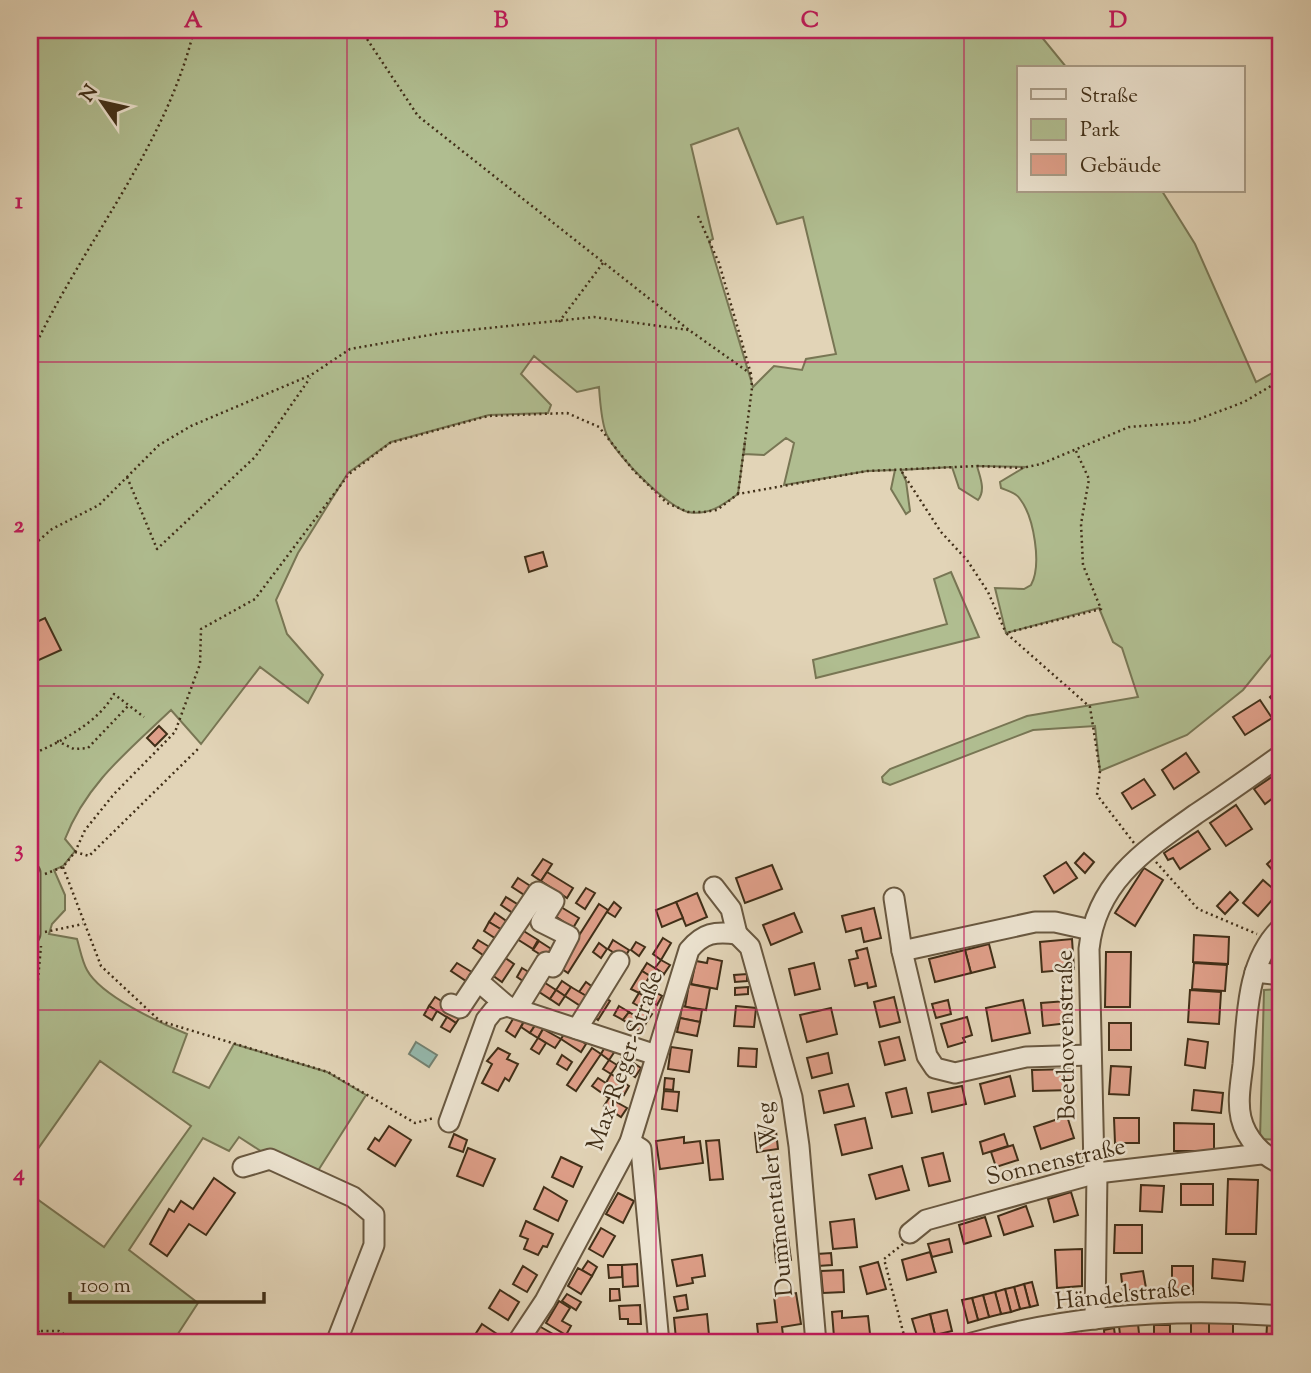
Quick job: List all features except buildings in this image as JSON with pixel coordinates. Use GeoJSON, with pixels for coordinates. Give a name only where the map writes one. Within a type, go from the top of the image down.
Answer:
{"type":"FeatureCollection","features":[{"type":"Feature","properties":{"kind":"street","name":"Beethovenstraße"},"geometry":{"type":"LineString","coordinates":[[1095,1319],[1097,1173],[1094,1168],[1090,1055],[1091,930],[1105,895],[1144,852],[1281,755]]}},
{"type":"Feature","properties":{"kind":"street"},"geometry":{"type":"LineString","coordinates":[[30,876],[36,939]]}},
{"type":"Feature","properties":{"kind":"street","name":"Dummentaler Weg"},"geometry":{"type":"LineString","coordinates":[[714,887],[730,909],[737,934],[750,947],[792,1097],[799,1146],[816,1343]]}},
{"type":"Feature","properties":{"kind":"street"},"geometry":{"type":"LineString","coordinates":[[451,1004],[460,1008],[538,892],[554,901],[541,922],[569,936],[553,967],[546,962],[512,1008],[494,1010],[486,1020],[451,1117]]}},
{"type":"Feature","properties":{"kind":"street"},"geometry":{"type":"LineString","coordinates":[[894,898],[902,951],[927,1056],[935,1068],[955,1073],[1026,1057],[1090,1055]]}},
{"type":"Feature","properties":{"kind":"street"},"geometry":{"type":"LineString","coordinates":[[902,951],[1035,922],[1055,922],[1091,930]]}},
{"type":"Feature","properties":{"kind":"street","name":"Max-Reger-Straße"},"geometry":{"type":"LineString","coordinates":[[517,1343],[545,1301],[630,1142],[689,950],[699,938],[717,931],[737,934]]}},
{"type":"Feature","properties":{"kind":"street"},"geometry":{"type":"LineString","coordinates":[[1275,933],[1255,972],[1247,1016],[1240,1100],[1241,1120],[1261,1154],[1281,1164]]}},
{"type":"Feature","properties":{"kind":"street"},"geometry":{"type":"LineString","coordinates":[[577,1029],[619,961]]}},
{"type":"Feature","properties":{"kind":"street"},"geometry":{"type":"LineString","coordinates":[[1255,972],[1281,975]]}},
{"type":"Feature","properties":{"kind":"street"},"geometry":{"type":"LineString","coordinates":[[478,981],[512,1008],[656,1055]]}},
{"type":"Feature","properties":{"kind":"street"},"geometry":{"type":"LineString","coordinates":[[630,1142],[641,1149],[659,1343]]}},
{"type":"Feature","properties":{"kind":"street","name":"Sonnenstraße"},"geometry":{"type":"LineString","coordinates":[[910,1233],[926,1220],[1097,1173],[1261,1154]]}},
{"type":"Feature","properties":{"kind":"street"},"geometry":{"type":"LineString","coordinates":[[243,1167],[270,1159],[353,1197],[374,1215],[374,1245],[336,1343]]}},
{"type":"Feature","properties":{"kind":"street","name":"Händelstraße"},"geometry":{"type":"LineString","coordinates":[[972,1343],[1095,1319],[1217,1311],[1281,1316]]}},
{"type":"Feature","properties":{"kind":"path"},"geometry":{"type":"LineString","coordinates":[[30,51],[35,30]]}},
{"type":"Feature","properties":{"kind":"path"},"geometry":{"type":"LineString","coordinates":[[30,357],[47,320],[115,206],[174,95],[194,30]]}},
{"type":"Feature","properties":{"kind":"path"},"geometry":{"type":"LineString","coordinates":[[361,30],[418,116],[689,330],[751,374]]}},
{"type":"Feature","properties":{"kind":"path"},"geometry":{"type":"LineString","coordinates":[[698,216],[719,263],[751,374],[752,388],[737,494]]}},
{"type":"Feature","properties":{"kind":"path"},"geometry":{"type":"LineString","coordinates":[[559,322],[603,262]]}},
{"type":"Feature","properties":{"kind":"path"},"geometry":{"type":"LineString","coordinates":[[30,548],[51,529],[99,505],[159,445],[191,426],[311,375],[351,349],[441,334],[594,317],[689,330]]}},
{"type":"Feature","properties":{"kind":"path"},"geometry":{"type":"LineString","coordinates":[[127,477],[158,549],[255,457],[311,375]]}},
{"type":"Feature","properties":{"kind":"path"},"geometry":{"type":"LineString","coordinates":[[30,876],[63,867],[75,852],[85,830],[114,794],[175,732],[200,664],[201,629],[255,599],[349,474],[390,443],[488,416],[567,413],[599,427],[634,471],[667,503],[688,512],[704,512],[717,510],[737,494],[867,471],[977,466],[1022,468],[1076,451],[1129,427],[1191,422],[1244,402],[1281,380]]}},
{"type":"Feature","properties":{"kind":"path"},"geometry":{"type":"LineString","coordinates":[[1006,633],[1101,608],[1083,565],[1081,524],[1089,479],[1076,451]]}},
{"type":"Feature","properties":{"kind":"path"},"geometry":{"type":"LineString","coordinates":[[901,471],[941,532],[967,560],[988,592],[1006,633],[1090,707],[1100,771],[1097,795],[1144,852],[1198,909],[1275,933]]}},
{"type":"Feature","properties":{"kind":"path"},"geometry":{"type":"LineString","coordinates":[[30,755],[96,716],[114,694],[144,716]]}},
{"type":"Feature","properties":{"kind":"path"},"geometry":{"type":"LineString","coordinates":[[57,741],[74,749],[88,748],[128,706]]}},
{"type":"Feature","properties":{"kind":"path"},"geometry":{"type":"LineString","coordinates":[[75,852],[89,856],[199,748]]}},
{"type":"Feature","properties":{"kind":"path"},"geometry":{"type":"LineString","coordinates":[[63,867],[101,966],[160,1021],[328,1072],[415,1123],[451,1117]]}},
{"type":"Feature","properties":{"kind":"path"},"geometry":{"type":"LineString","coordinates":[[32,913],[42,932],[83,924]]}},
{"type":"Feature","properties":{"kind":"path"},"geometry":{"type":"LineString","coordinates":[[30,1068],[36,939]]}},
{"type":"Feature","properties":{"kind":"path"},"geometry":{"type":"LineString","coordinates":[[906,1343],[884,1259],[900,1249],[910,1233]]}},
{"type":"Feature","properties":{"kind":"path"},"geometry":{"type":"LineString","coordinates":[[30,1331],[59,1331],[78,1343]]}},
{"type":"Feature","properties":{"kind":"path"},"geometry":{"type":"LineString","coordinates":[[38,1331],[50,1343]]}},
{"type":"Feature","properties":{"kind":"green space"},"geometry":{"type":"Polygon","coordinates":[[[30,30],[1036,30],[1065,66],[1017,66],[1017,192],[1163,192],[1195,244],[1256,382],[1281,368],[1281,643],[1243,690],[1187,735],[1100,771],[1095,726],[1033,730],[890,785],[883,782],[882,777],[890,769],[1027,716],[1138,697],[1122,648],[1113,642],[1099,608],[1006,633],[995,588],[1024,589],[1031,585],[1036,554],[1033,529],[1025,507],[1017,495],[1001,488],[1000,482],[1025,467],[977,466],[982,488],[978,500],[959,488],[952,467],[901,470],[906,481],[910,511],[906,514],[891,489],[895,470],[867,471],[784,485],[794,443],[786,438],[764,455],[744,454],[745,441],[738,494],[709,511],[688,512],[654,490],[617,451],[605,430],[599,387],[577,392],[534,356],[521,374],[551,405],[548,413],[489,415],[391,442],[348,473],[298,553],[276,600],[287,634],[323,675],[308,703],[260,667],[201,744],[171,710],[110,769],[85,801],[65,839],[75,851],[63,866],[54,870],[65,895],[65,910],[52,924],[49,934],[77,939],[82,959],[94,980],[132,1008],[187,1034],[173,1072],[209,1088],[234,1044],[327,1072],[366,1095],[314,1177],[270,1157],[239,1137],[229,1151],[203,1138],[129,1250],[198,1303],[172,1343],[30,1343],[30,1194],[104,1247],[191,1126],[100,1061],[30,1160],[30,30]],[[738,128],[691,145],[713,239],[709,241],[753,387],[774,366],[802,370],[806,359],[836,354],[803,217],[777,224],[738,128]]]}},
{"type":"Feature","properties":{"kind":"green space"},"geometry":{"type":"Polygon","coordinates":[[[951,572],[979,637],[816,678],[813,660],[947,624],[934,579],[951,572]]]}},
{"type":"Feature","properties":{"kind":"green space"},"geometry":{"type":"Polygon","coordinates":[[[1281,989],[1281,1140],[1260,1139],[1264,990],[1281,989]]]}},
{"type":"Feature","properties":{"kind":"water"},"geometry":{"type":"Polygon","coordinates":[[[416,1042],[437,1055],[429,1067],[409,1054],[416,1042]]]}}]}
